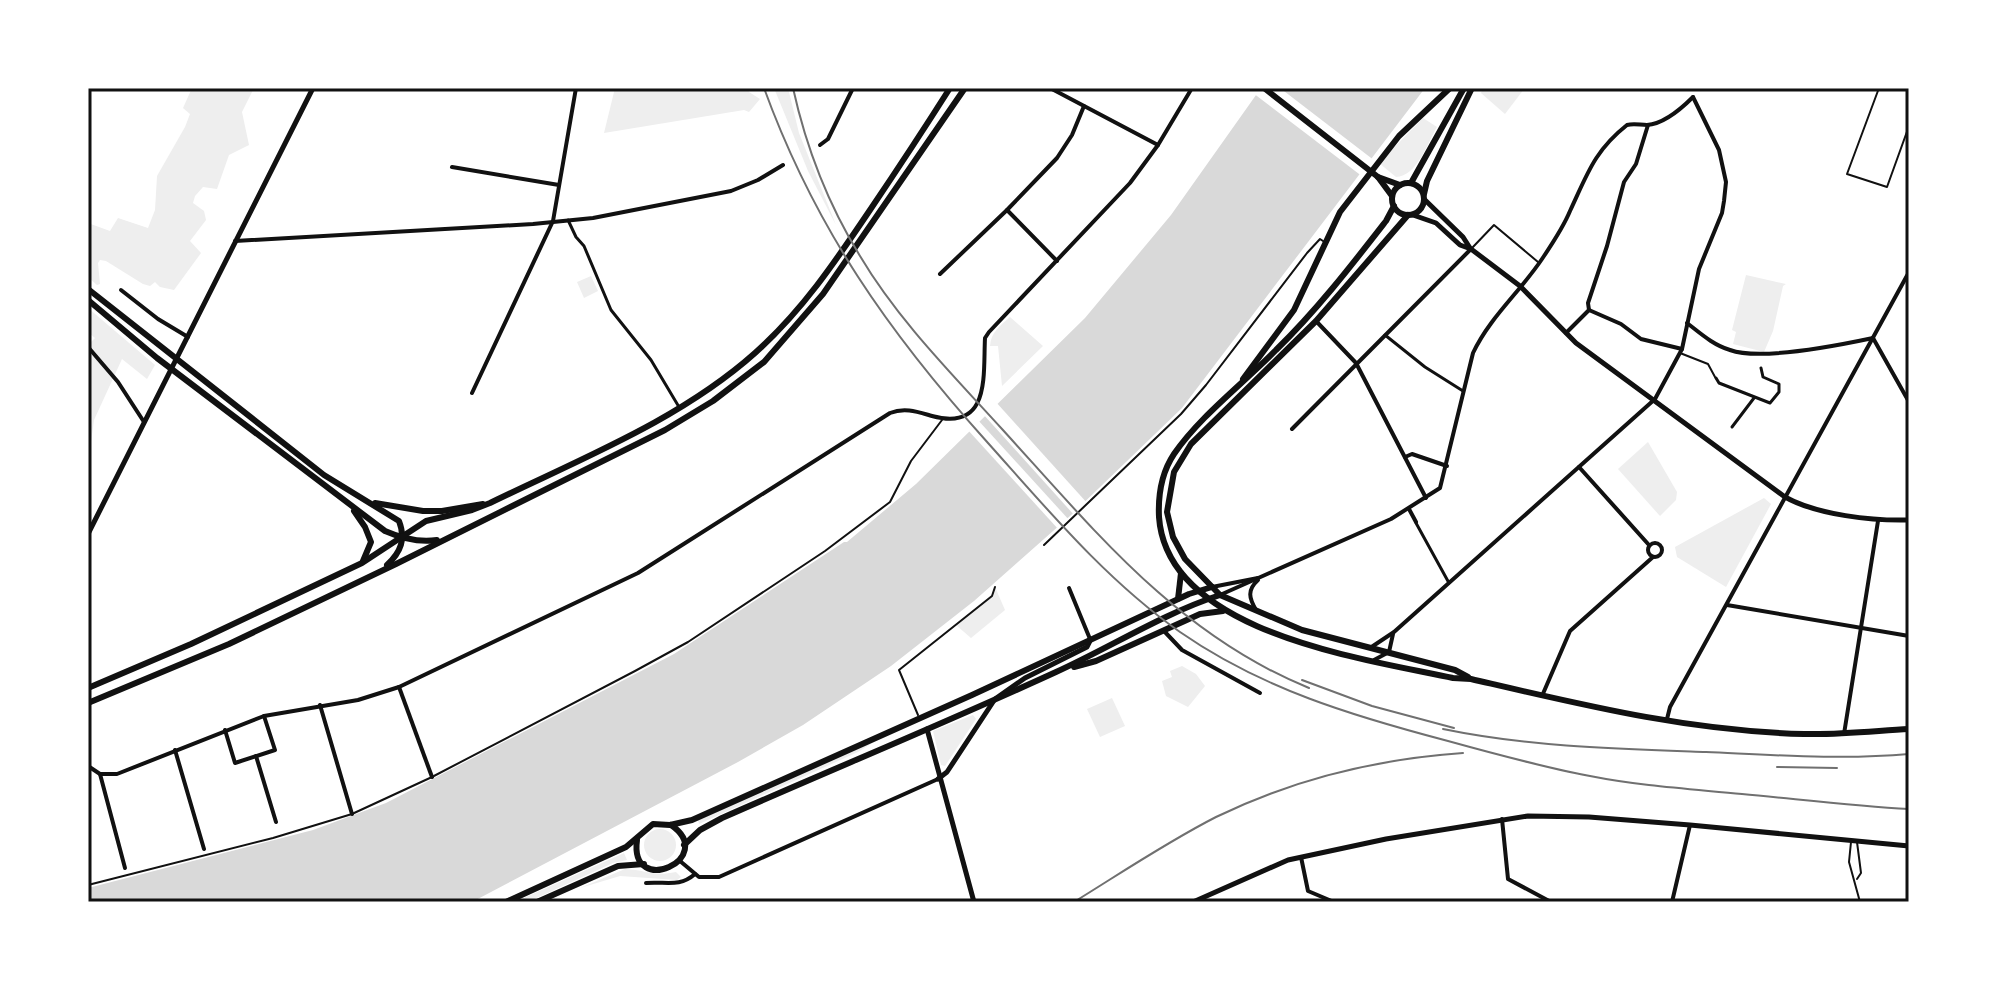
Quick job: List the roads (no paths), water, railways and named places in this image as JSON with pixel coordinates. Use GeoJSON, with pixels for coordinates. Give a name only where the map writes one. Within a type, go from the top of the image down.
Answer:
{"type":"FeatureCollection","features":[{"type":"Feature","properties":{"kind":"main road"},"geometry":{"type":"LineString","coordinates":[[88,688],[191,644],[362,563],[426,521],[490,503],[679,407],[716,383],[757,352],[816,288],[839,258],[950,88]]}},
{"type":"Feature","properties":{"kind":"main road"},"geometry":{"type":"LineString","coordinates":[[88,703],[229,644],[382,570],[665,430],[723,394],[764,362],[823,294],[965,88]]}},
{"type":"Feature","properties":{"kind":"main road"},"geometry":{"type":"LineString","coordinates":[[1264,88],[1378,177],[1392,196],[1397,211],[1410,215]]}},
{"type":"Feature","properties":{"kind":"main road"},"geometry":{"type":"LineString","coordinates":[[1239,386],[1249,368],[1294,310],[1340,212],[1399,136],[1450,88]]}},
{"type":"Feature","properties":{"kind":"main road"},"geometry":{"type":"LineString","coordinates":[[1411,183],[1464,88]]}},
{"type":"Feature","properties":{"kind":"main road"},"geometry":{"type":"LineString","coordinates":[[1471,679],[1455,670],[1302,630],[1220,595],[1185,559],[1173,537],[1167,498],[1174,472],[1191,444],[1316,321],[1410,215],[1421,208],[1427,181],[1472,88]]}},
{"type":"Feature","properties":{"kind":"main road"},"geometry":{"type":"LineString","coordinates":[[1378,177],[1400,185],[1411,183]]}},
{"type":"Feature","properties":{"kind":"main road"},"geometry":{"type":"LineString","coordinates":[[1411,183],[1424,196]]}},
{"type":"Feature","properties":{"kind":"main road"},"geometry":{"type":"LineString","coordinates":[[1392,196],[1400,185]]}},
{"type":"Feature","properties":{"kind":"main road"},"geometry":{"type":"LineString","coordinates":[[1394,206],[1386,221],[1311,315],[1173,455],[1159,499],[1160,530],[1181,573],[1197,590],[1227,612],[1315,648],[1453,678],[1471,679],[1600,710],[1753,731],[1844,734],[1907,728]]}},
{"type":"Feature","properties":{"kind":"main road"},"geometry":{"type":"LineString","coordinates":[[88,289],[324,475],[399,521],[402,546],[382,570]]}},
{"type":"Feature","properties":{"kind":"main road"},"geometry":{"type":"LineString","coordinates":[[88,300],[157,358],[352,508],[390,533],[402,537],[425,542],[444,538]]}},
{"type":"Feature","properties":{"kind":"main road"},"geometry":{"type":"LineString","coordinates":[[716,383],[723,394]]}},
{"type":"Feature","properties":{"kind":"main road"},"geometry":{"type":"LineString","coordinates":[[368,502],[423,511],[490,503]]}},
{"type":"Feature","properties":{"kind":"main road"},"geometry":{"type":"LineString","coordinates":[[352,508],[371,542],[362,563]]}},
{"type":"Feature","properties":{"kind":"main road"},"geometry":{"type":"LineString","coordinates":[[1178,599],[1181,573]]}},
{"type":"Feature","properties":{"kind":"main road"},"geometry":{"type":"LineString","coordinates":[[670,825],[692,820],[1197,590],[1212,587]]}},
{"type":"Feature","properties":{"kind":"main road"},"geometry":{"type":"LineString","coordinates":[[684,845],[700,830],[722,818],[1060,671],[1132,632],[1220,595]]}},
{"type":"Feature","properties":{"kind":"main road"},"geometry":{"type":"LineString","coordinates":[[1060,671],[1096,661],[1200,614],[1227,612]]}},
{"type":"Feature","properties":{"kind":"main road"},"geometry":{"type":"LineString","coordinates":[[927,729],[937,711]]}},
{"type":"Feature","properties":{"kind":"main road"},"geometry":{"type":"LineString","coordinates":[[902,739],[918,719]]}},
{"type":"Feature","properties":{"kind":"main road"},"geometry":{"type":"LineString","coordinates":[[506,902],[614,853],[637,840],[648,826],[659,822],[670,825],[680,833],[684,845],[680,861],[663,871],[644,864],[618,866],[537,902]]}},
{"type":"Feature","properties":{"kind":"main road"},"geometry":{"type":"LineString","coordinates":[[637,840],[637,853],[644,864]]}},
{"type":"Feature","properties":{"kind":"street"},"geometry":{"type":"LineString","coordinates":[[88,534],[313,88]]}},
{"type":"Feature","properties":{"kind":"street"},"geometry":{"type":"LineString","coordinates":[[472,393],[553,221],[576,88]]}},
{"type":"Feature","properties":{"kind":"street"},"geometry":{"type":"LineString","coordinates":[[820,145],[828,139],[853,88]]}},
{"type":"Feature","properties":{"kind":"street"},"geometry":{"type":"LineString","coordinates":[[1050,88],[1158,145]]}},
{"type":"Feature","properties":{"kind":"street"},"geometry":{"type":"LineString","coordinates":[[88,766],[100,774],[117,774],[264,716],[358,700],[399,687],[638,573],[890,413],[906,410],[955,420],[966,415],[982,398],[985,387],[985,338],[989,332],[1130,183],[1158,145],[1192,88]]}},
{"type":"Feature","properties":{"kind":"street"},"geometry":{"type":"LineString","coordinates":[[1220,595],[1377,526],[1440,488],[1473,353],[1480,338],[1539,263],[1564,225],[1591,163],[1614,135],[1627,125],[1648,125],[1675,112],[1693,94],[1719,150],[1726,182],[1722,213],[1699,269],[1681,351],[1655,399],[1394,632],[1370,648]]}},
{"type":"Feature","properties":{"kind":"street"},"geometry":{"type":"LineString","coordinates":[[940,274],[1057,158],[1072,135],[1084,106]]}},
{"type":"Feature","properties":{"kind":"street"},"geometry":{"type":"LineString","coordinates":[[1589,310],[1588,303],[1624,182],[1636,164],[1648,125]]}},
{"type":"Feature","properties":{"kind":"street"},"geometry":{"type":"LineString","coordinates":[[235,241],[568,220],[731,191],[783,165]]}},
{"type":"Feature","properties":{"kind":"street"},"geometry":{"type":"LineString","coordinates":[[452,167],[559,185]]}},
{"type":"Feature","properties":{"kind":"street"},"geometry":{"type":"LineString","coordinates":[[1424,196],[1471,249]]}},
{"type":"Feature","properties":{"kind":"street"},"geometry":{"type":"LineString","coordinates":[[1007,210],[1057,261]]}},
{"type":"Feature","properties":{"kind":"street"},"geometry":{"type":"LineString","coordinates":[[1410,215],[1436,223],[1460,245],[1471,249],[1520,286],[1566,333],[1785,497],[1821,510],[1878,521],[1909,520]]}},
{"type":"Feature","properties":{"kind":"street"},"geometry":{"type":"LineString","coordinates":[[568,220],[584,246],[611,310],[651,360],[679,407]]}},
{"type":"Feature","properties":{"kind":"street"},"geometry":{"type":"LineString","coordinates":[[1292,429],[1471,249]]}},
{"type":"Feature","properties":{"kind":"street"},"geometry":{"type":"LineString","coordinates":[[1666,721],[1670,707],[1909,272]]}},
{"type":"Feature","properties":{"kind":"street"},"geometry":{"type":"LineString","coordinates":[[121,290],[158,319],[188,337]]}},
{"type":"Feature","properties":{"kind":"street"},"geometry":{"type":"LineString","coordinates":[[1566,333],[1589,310]]}},
{"type":"Feature","properties":{"kind":"street"},"geometry":{"type":"LineString","coordinates":[[1589,310],[1621,324],[1641,339],[1681,351]]}},
{"type":"Feature","properties":{"kind":"street"},"geometry":{"type":"LineString","coordinates":[[1316,321],[1356,363],[1426,498]]}},
{"type":"Feature","properties":{"kind":"street"},"geometry":{"type":"LineString","coordinates":[[1687,323],[1732,351],[1761,357],[1873,338]]}},
{"type":"Feature","properties":{"kind":"street"},"geometry":{"type":"LineString","coordinates":[[1385,334],[1425,367],[1463,391]]}},
{"type":"Feature","properties":{"kind":"street"},"geometry":{"type":"LineString","coordinates":[[1873,338],[1909,402]]}},
{"type":"Feature","properties":{"kind":"street"},"geometry":{"type":"LineString","coordinates":[[88,347],[118,382],[144,422]]}},
{"type":"Feature","properties":{"kind":"street"},"geometry":{"type":"LineString","coordinates":[[1716,378],[1719,383],[1770,403],[1779,392],[1779,384],[1763,377],[1761,368]]}},
{"type":"Feature","properties":{"kind":"street"},"geometry":{"type":"LineString","coordinates":[[1732,427],[1755,397]]}},
{"type":"Feature","properties":{"kind":"street"},"geometry":{"type":"LineString","coordinates":[[1405,457],[1412,454],[1447,466]]}},
{"type":"Feature","properties":{"kind":"street"},"geometry":{"type":"LineString","coordinates":[[1579,467],[1649,545]]}},
{"type":"Feature","properties":{"kind":"street"},"geometry":{"type":"LineString","coordinates":[[1409,509],[1449,583]]}},
{"type":"Feature","properties":{"kind":"street"},"geometry":{"type":"LineString","coordinates":[[1844,734],[1878,521]]}},
{"type":"Feature","properties":{"kind":"street"},"geometry":{"type":"LineString","coordinates":[[1542,696],[1570,631],[1653,557],[1662,554],[1662,547],[1656,543],[1649,545]]}},
{"type":"Feature","properties":{"kind":"street"},"geometry":{"type":"LineString","coordinates":[[1649,545],[1648,552],[1653,557]]}},
{"type":"Feature","properties":{"kind":"street"},"geometry":{"type":"LineString","coordinates":[[1212,587],[1260,578]]}},
{"type":"Feature","properties":{"kind":"street"},"geometry":{"type":"LineString","coordinates":[[1256,610],[1249,596],[1252,586],[1260,578]]}},
{"type":"Feature","properties":{"kind":"street"},"geometry":{"type":"LineString","coordinates":[[680,861],[705,879],[719,877],[938,779],[947,772],[995,699],[1025,678],[1087,647],[1090,639],[1069,588]]}},
{"type":"Feature","properties":{"kind":"street"},"geometry":{"type":"LineString","coordinates":[[1727,605],[1909,636]]}},
{"type":"Feature","properties":{"kind":"street"},"geometry":{"type":"LineString","coordinates":[[1164,631],[1182,650],[1260,693]]}},
{"type":"Feature","properties":{"kind":"street"},"geometry":{"type":"LineString","coordinates":[[1373,661],[1389,652],[1394,632]]}},
{"type":"Feature","properties":{"kind":"street"},"geometry":{"type":"LineString","coordinates":[[399,687],[432,777]]}},
{"type":"Feature","properties":{"kind":"street"},"geometry":{"type":"LineString","coordinates":[[320,705],[352,814]]}},
{"type":"Feature","properties":{"kind":"street"},"geometry":{"type":"LineString","coordinates":[[225,730],[235,763],[275,750],[264,716]]}},
{"type":"Feature","properties":{"kind":"street"},"geometry":{"type":"LineString","coordinates":[[927,729],[938,779],[974,902]]}},
{"type":"Feature","properties":{"kind":"street"},"geometry":{"type":"LineString","coordinates":[[175,750],[204,849]]}},
{"type":"Feature","properties":{"kind":"street"},"geometry":{"type":"LineString","coordinates":[[256,756],[276,822]]}},
{"type":"Feature","properties":{"kind":"street"},"geometry":{"type":"LineString","coordinates":[[100,774],[125,868]]}},
{"type":"Feature","properties":{"kind":"street"},"geometry":{"type":"LineString","coordinates":[[1193,902],[1280,863],[1301,857],[1528,816],[1589,817],[1909,846]]}},
{"type":"Feature","properties":{"kind":"street"},"geometry":{"type":"LineString","coordinates":[[1502,819],[1506,876],[1551,902]]}},
{"type":"Feature","properties":{"kind":"street"},"geometry":{"type":"LineString","coordinates":[[1672,902],[1690,825]]}},
{"type":"Feature","properties":{"kind":"street"},"geometry":{"type":"LineString","coordinates":[[1301,857],[1308,891],[1334,902]]}},
{"type":"Feature","properties":{"kind":"street"},"geometry":{"type":"LineString","coordinates":[[646,883],[676,884],[695,874]]}},
{"type":"Feature","properties":{"kind":"lane"},"geometry":{"type":"LineString","coordinates":[[1879,88],[1847,174],[1887,187],[1909,126]]}},
{"type":"Feature","properties":{"kind":"lane"},"geometry":{"type":"LineString","coordinates":[[1471,249],[1494,225],[1539,263]]}},
{"type":"Feature","properties":{"kind":"lane"},"geometry":{"type":"LineString","coordinates":[[1044,545],[1181,414],[1307,253],[1320,239],[1324,241]]}},
{"type":"Feature","properties":{"kind":"lane"},"geometry":{"type":"LineString","coordinates":[[1681,351],[1708,364],[1716,378]]}},
{"type":"Feature","properties":{"kind":"lane"},"geometry":{"type":"LineString","coordinates":[[88,885],[273,838],[352,814],[432,777],[688,642],[825,551],[890,502],[911,461],[943,419]]}},
{"type":"Feature","properties":{"kind":"lane"},"geometry":{"type":"LineString","coordinates":[[918,719],[899,670],[992,596],[995,587]]}},
{"type":"Feature","properties":{"kind":"lane"},"geometry":{"type":"LineString","coordinates":[[1854,841],[1861,873],[1857,879]]}},
{"type":"Feature","properties":{"kind":"lane"},"geometry":{"type":"LineString","coordinates":[[1854,841],[1849,862],[1860,902]]}},
{"type":"Feature","properties":{"kind":"railway"},"geometry":{"type":"LineString","coordinates":[[764,88],[784,139],[831,233],[858,277],[918,361],[1033,493],[1103,567],[1153,612],[1211,652],[1276,685],[1343,711],[1554,769],[1647,785],[1909,809]]}},
{"type":"Feature","properties":{"kind":"railway"},"geometry":{"type":"LineString","coordinates":[[793,88],[811,153],[838,216],[875,280],[926,346],[1105,542],[1141,577],[1219,640],[1262,666],[1309,688]]}},
{"type":"Feature","properties":{"kind":"railway"},"geometry":{"type":"LineString","coordinates":[[1302,680],[1372,706],[1454,728]]}},
{"type":"Feature","properties":{"kind":"railway"},"geometry":{"type":"LineString","coordinates":[[1443,729],[1508,740],[1607,748],[1808,756],[1909,754]]}},
{"type":"Feature","properties":{"kind":"railway"},"geometry":{"type":"LineString","coordinates":[[1074,902],[1216,817],[1275,792],[1368,766],[1463,753]]}},
{"type":"Feature","properties":{"kind":"railway"},"geometry":{"type":"LineString","coordinates":[[1777,767],[1837,768]]}}]}
